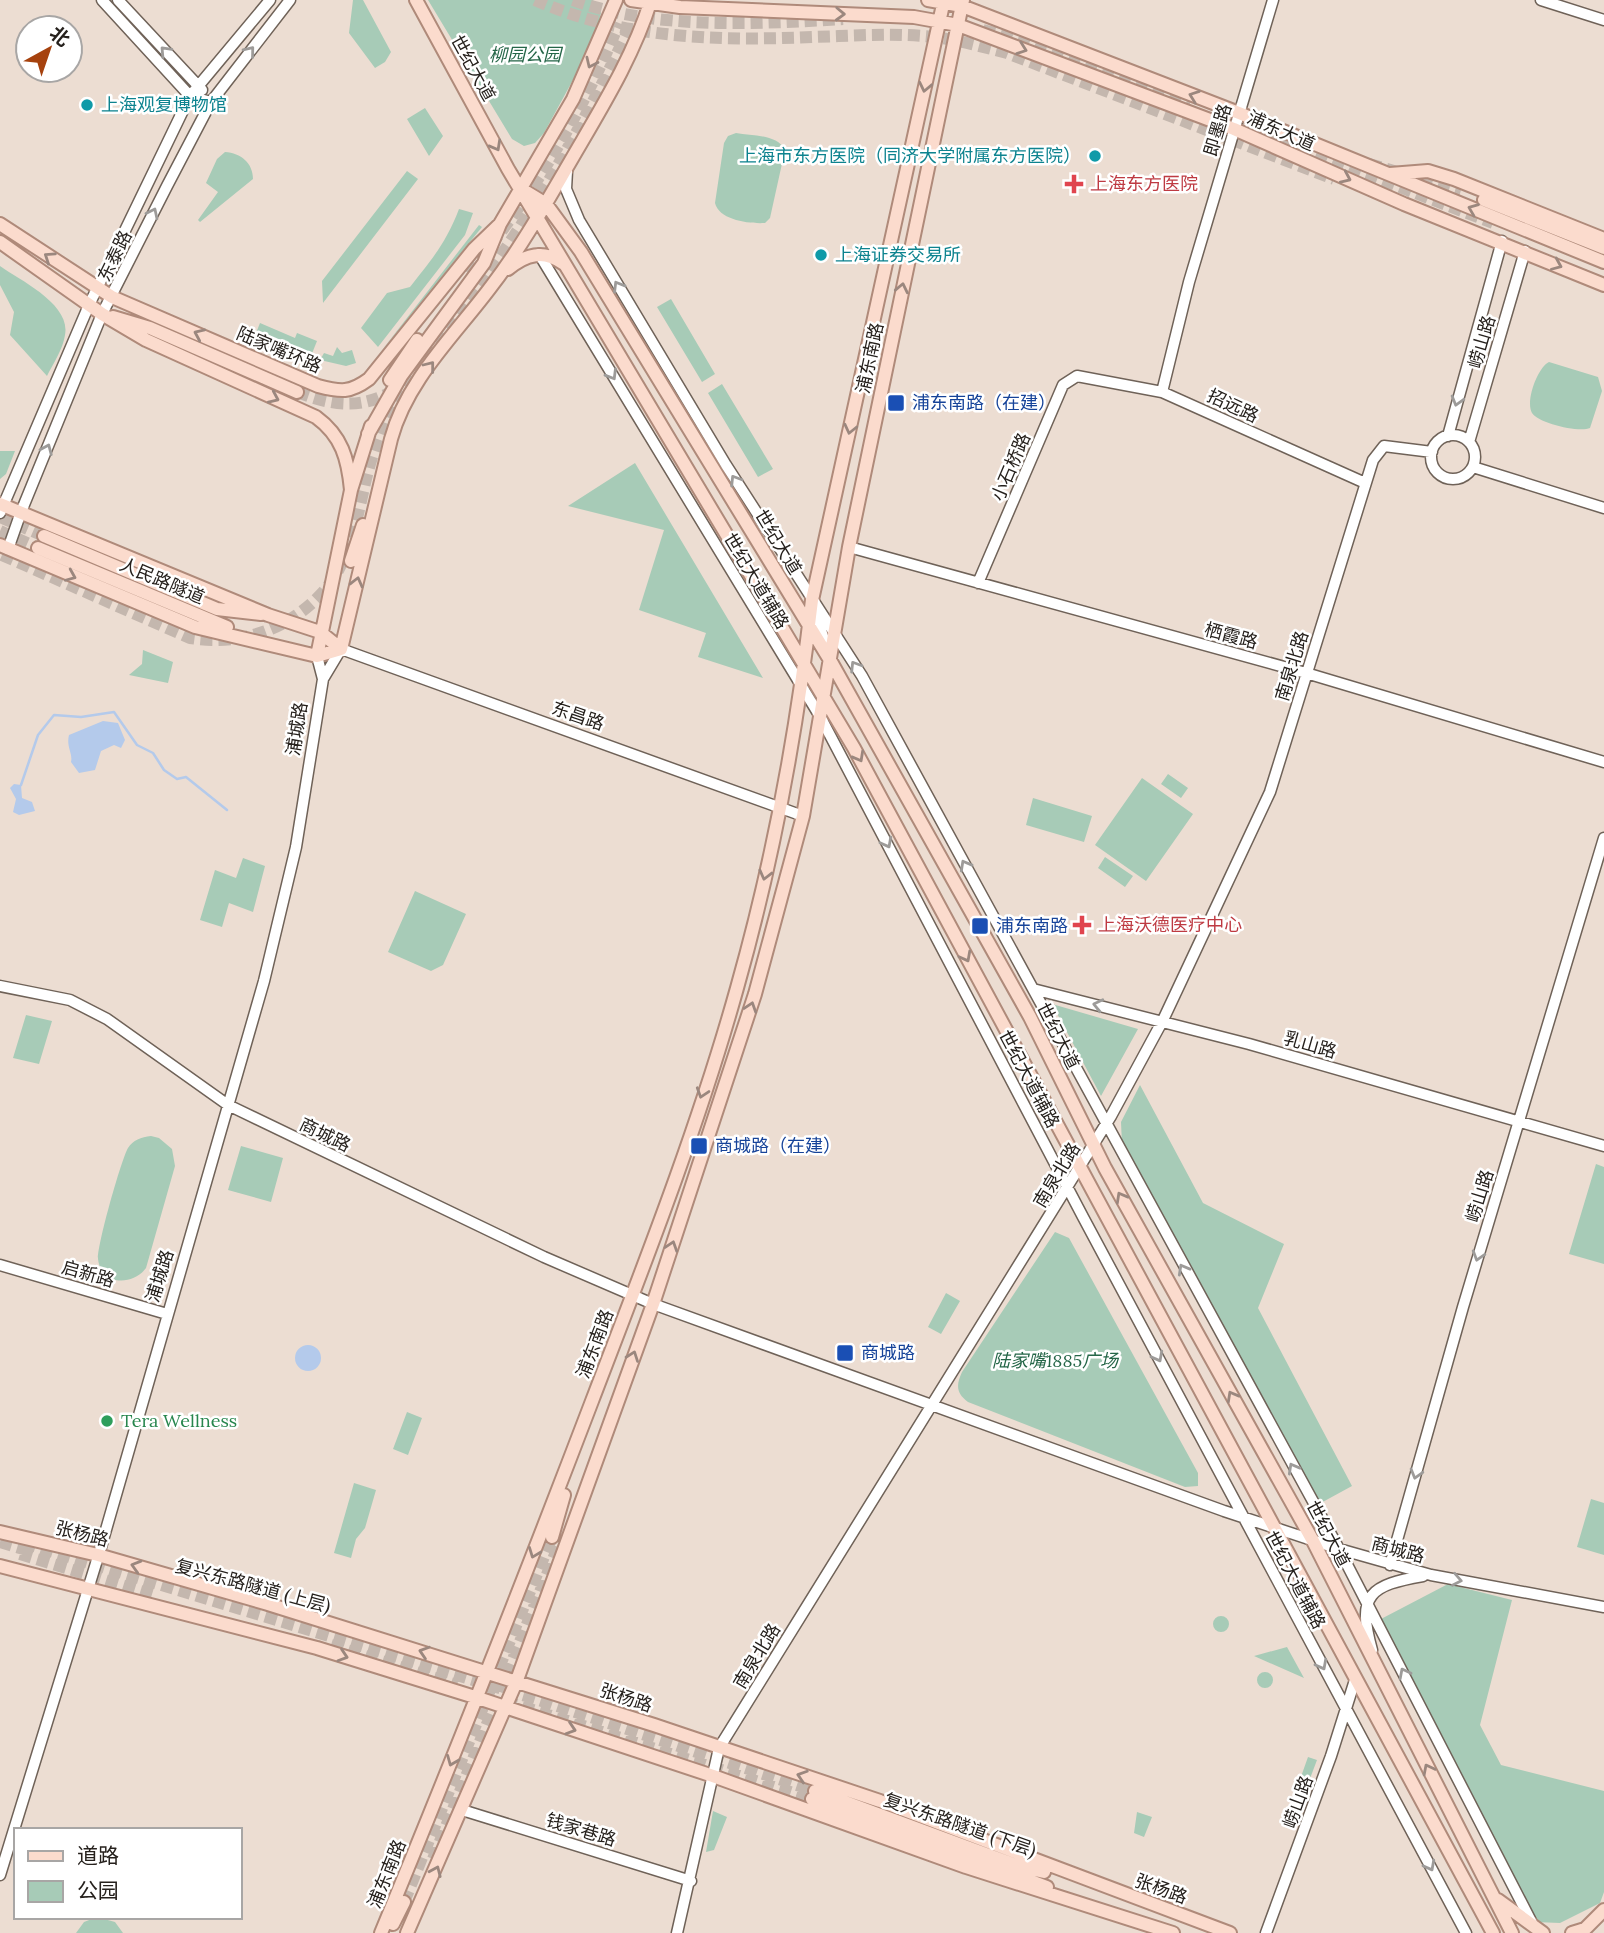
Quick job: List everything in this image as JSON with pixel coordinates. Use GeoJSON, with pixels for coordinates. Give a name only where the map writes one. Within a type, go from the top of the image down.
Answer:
{"type":"FeatureCollection","features":[{"type":"Feature","properties":{"kind":"main road","name":"世纪大道"},"geometry":{"type":"LineString","coordinates":[[416,0],[520,189],[855,748],[1354,1680],[1387,1732],[1493,1933]]}},
{"type":"Feature","properties":{"kind":"main road"},"geometry":{"type":"LineString","coordinates":[[368,434],[401,376],[476,276],[500,224],[573,99],[616,0]]}},
{"type":"Feature","properties":{"kind":"main road","name":"浦东大道"},"geometry":{"type":"LineString","coordinates":[[631,0],[914,17],[958,25],[1234,129],[1404,204],[1604,285]]}},
{"type":"Feature","properties":{"kind":"main road","name":"浦东大道"},"geometry":{"type":"LineString","coordinates":[[928,0],[962,3],[1604,262]]}},
{"type":"Feature","properties":{"kind":"main road","name":"浦东南路"},"geometry":{"type":"LineString","coordinates":[[381,1933],[489,1672],[632,1295],[737,988],[781,809],[803,688],[811,600],[944,1]]}},
{"type":"Feature","properties":{"kind":"main road"},"geometry":{"type":"LineString","coordinates":[[495,282],[571,160],[634,46],[650,2]]}},
{"type":"Feature","properties":{"kind":"main road","name":"浦东南路"},"geometry":{"type":"LineString","coordinates":[[407,1933],[517,1681],[653,1304],[755,994],[803,816],[849,547],[962,3]]}},
{"type":"Feature","properties":{"kind":"main road"},"geometry":{"type":"LineString","coordinates":[[1388,174],[1428,171],[1454,178],[1604,239]]}},
{"type":"Feature","properties":{"kind":"main road","name":"世纪大道"},"geometry":{"type":"LineString","coordinates":[[520,189],[546,204],[606,290],[830,660],[1030,1017],[1094,1146],[1313,1541],[1512,1933]]}},
{"type":"Feature","properties":{"kind":"main road"},"geometry":{"type":"LineString","coordinates":[[1461,190],[1604,248]]}},
{"type":"Feature","properties":{"kind":"main road","name":"陆家嘴环路"},"geometry":{"type":"LineString","coordinates":[[0,224],[113,297],[318,386],[354,390]]}},
{"type":"Feature","properties":{"kind":"main road"},"geometry":{"type":"LineString","coordinates":[[354,390],[369,379],[388,358],[463,262],[500,224]]}},
{"type":"Feature","properties":{"kind":"main road"},"geometry":{"type":"LineString","coordinates":[[0,242],[102,314],[146,340],[316,417],[334,432],[340,441],[348,463],[351,490]]}},
{"type":"Feature","properties":{"kind":"main road"},"geometry":{"type":"LineString","coordinates":[[495,282],[522,259],[539,254],[556,258],[567,267]]}},
{"type":"Feature","properties":{"kind":"main road"},"geometry":{"type":"LineString","coordinates":[[368,434],[383,392],[399,363],[468,273]]}},
{"type":"Feature","properties":{"kind":"main road","name":"浦城路"},"geometry":{"type":"LineString","coordinates":[[341,649],[395,425],[416,384],[495,282]]}},
{"type":"Feature","properties":{"kind":"main road"},"geometry":{"type":"LineString","coordinates":[[102,314],[150,328],[297,392]]}},
{"type":"Feature","properties":{"kind":"main road"},"geometry":{"type":"LineString","coordinates":[[354,390],[378,381],[399,363]]}},
{"type":"Feature","properties":{"kind":"main road","name":"浦城路"},"geometry":{"type":"LineString","coordinates":[[317,656],[351,490],[368,434]]}},
{"type":"Feature","properties":{"kind":"main road"},"geometry":{"type":"LineString","coordinates":[[351,561],[381,457],[391,439]]}},
{"type":"Feature","properties":{"kind":"main road","name":"东昌路"},"geometry":{"type":"LineString","coordinates":[[1,507],[20,512],[268,615],[320,632],[341,649]]}},
{"type":"Feature","properties":{"kind":"main road","name":"人民路隧道"},"geometry":{"type":"LineString","coordinates":[[268,615],[218,609],[41,542],[216,623],[273,643]]}},
{"type":"Feature","properties":{"kind":"main road"},"geometry":{"type":"LineString","coordinates":[[4,547],[195,627],[273,643],[317,656],[341,649]]}},
{"type":"Feature","properties":{"kind":"main road","name":"浦东南路"},"geometry":{"type":"LineString","coordinates":[[593,1398],[556,1539],[616,1408]]}},
{"type":"Feature","properties":{"kind":"main road","name":"张杨路"},"geometry":{"type":"LineString","coordinates":[[0,1532],[98,1555],[517,1681],[880,1801],[1230,1933]]}},
{"type":"Feature","properties":{"kind":"main road"},"geometry":{"type":"LineString","coordinates":[[0,1566],[317,1648],[478,1698],[713,1776],[966,1867],[1173,1933]]}},
{"type":"Feature","properties":{"kind":"main road","name":"复兴东路隧道 (上层)"},"geometry":{"type":"LineString","coordinates":[[161,1578],[336,1626]]}},
{"type":"Feature","properties":{"kind":"main road","name":"复兴东路隧道 (上层)"},"geometry":{"type":"LineString","coordinates":[[157,1597],[317,1648]]}},
{"type":"Feature","properties":{"kind":"main road","name":"复兴东路隧道 (下层)"},"geometry":{"type":"LineString","coordinates":[[1086,1905],[1027,1878],[813,1795],[1021,1867],[1096,1884]]}},
{"type":"Feature","properties":{"kind":"main road"},"geometry":{"type":"LineString","coordinates":[[1492,1895],[1538,1932]]}},
{"type":"Feature","properties":{"kind":"main road","name":"浦东南路"},"geometry":{"type":"LineString","coordinates":[[389,1933],[409,1904],[402,1933]]}},
{"type":"Feature","properties":{"kind":"main road"},"geometry":{"type":"LineString","coordinates":[[1572,1933],[1585,1929],[1604,1910]]}},
{"type":"Feature","properties":{"kind":"street"},"geometry":{"type":"LineString","coordinates":[[102,0],[190,96],[211,102]]}},
{"type":"Feature","properties":{"kind":"street"},"geometry":{"type":"LineString","coordinates":[[118,0],[211,102]]}},
{"type":"Feature","properties":{"kind":"street","name":"东泰路"},"geometry":{"type":"LineString","coordinates":[[1,507],[89,305],[190,96],[270,0]]}},
{"type":"Feature","properties":{"kind":"street","name":"东泰路"},"geometry":{"type":"LineString","coordinates":[[4,547],[102,314],[211,102],[290,0]]}},
{"type":"Feature","properties":{"kind":"street","name":"即墨路"},"geometry":{"type":"LineString","coordinates":[[1162,392],[1234,129],[1273,0]]}},
{"type":"Feature","properties":{"kind":"street"},"geometry":{"type":"LineString","coordinates":[[1541,0],[1604,20]]}},
{"type":"Feature","properties":{"kind":"street","name":"世纪大道辅路"},"geometry":{"type":"LineString","coordinates":[[571,160],[566,188],[579,220],[726,465],[862,676],[1339,1549],[1538,1932]]}},
{"type":"Feature","properties":{"kind":"street"},"geometry":{"type":"LineString","coordinates":[[1448,436],[1502,242]]}},
{"type":"Feature","properties":{"kind":"street","name":"崂山路"},"geometry":{"type":"LineString","coordinates":[[1473,467],[1475,454],[1469,442],[1525,251]]}},
{"type":"Feature","properties":{"kind":"street","name":"世纪大道辅路"},"geometry":{"type":"LineString","coordinates":[[539,254],[821,718],[1068,1189],[1466,1933]]}},
{"type":"Feature","properties":{"kind":"street","name":"招远路"},"geometry":{"type":"LineString","coordinates":[[1084,376],[1162,392],[1363,482]]}},
{"type":"Feature","properties":{"kind":"street","name":"小石桥路"},"geometry":{"type":"LineString","coordinates":[[978,583],[1063,385],[1071,378],[1084,376]]}},
{"type":"Feature","properties":{"kind":"street"},"geometry":{"type":"LineString","coordinates":[[1469,442],[1460,436],[1448,436],[1436,443],[1432,452],[1436,470],[1448,478],[1462,477],[1473,467],[1604,508]]}},
{"type":"Feature","properties":{"kind":"street","name":"南泉北路"},"geometry":{"type":"LineString","coordinates":[[677,1933],[691,1881],[719,1748],[930,1403],[1068,1189],[1106,1126],[1163,1020],[1265,803],[1363,482],[1373,460],[1384,446],[1432,452]]}},
{"type":"Feature","properties":{"kind":"street","name":"栖霞路"},"geometry":{"type":"LineString","coordinates":[[849,547],[1306,673],[1604,762]]}},
{"type":"Feature","properties":{"kind":"street","name":"世纪大道辅路"},"geometry":{"type":"LineString","coordinates":[[811,600],[830,660]]}},
{"type":"Feature","properties":{"kind":"street","name":"浦城路"},"geometry":{"type":"LineString","coordinates":[[14,1828],[98,1555],[278,930],[296,847],[323,679],[341,649]]}},
{"type":"Feature","properties":{"kind":"street","name":"东昌路"},"geometry":{"type":"LineString","coordinates":[[341,649],[803,816]]}},
{"type":"Feature","properties":{"kind":"street","name":"浦城路"},"geometry":{"type":"LineString","coordinates":[[317,656],[323,679]]}},
{"type":"Feature","properties":{"kind":"street","name":"崂山路"},"geometry":{"type":"LineString","coordinates":[[1390,1565],[1463,1307],[1604,838]]}},
{"type":"Feature","properties":{"kind":"street","name":"商城路"},"geometry":{"type":"LineString","coordinates":[[0,986],[70,1000],[107,1019],[228,1105],[653,1304],[1275,1529],[1431,1575],[1604,1607]]}},
{"type":"Feature","properties":{"kind":"street"},"geometry":{"type":"LineString","coordinates":[[1030,1017],[1033,989]]}},
{"type":"Feature","properties":{"kind":"street","name":"乳山路"},"geometry":{"type":"LineString","coordinates":[[1033,989],[1163,1020],[1604,1146]]}},
{"type":"Feature","properties":{"kind":"street","name":"启新路"},"geometry":{"type":"LineString","coordinates":[[0,1265],[167,1314]]}},
{"type":"Feature","properties":{"kind":"street"},"geometry":{"type":"LineString","coordinates":[[1416,1746],[1371,1648],[1366,1622],[1367,1604],[1376,1588],[1389,1581],[1431,1575]]}},
{"type":"Feature","properties":{"kind":"street","name":"崂山路"},"geometry":{"type":"LineString","coordinates":[[1266,1933],[1311,1814],[1354,1680]]}},
{"type":"Feature","properties":{"kind":"street","name":"钱家巷路"},"geometry":{"type":"LineString","coordinates":[[462,1810],[691,1881]]}},
{"type":"Feature","properties":{"kind":"street","name":"浦城路"},"geometry":{"type":"LineString","coordinates":[[0,1875],[14,1829]]}},
{"type":"Feature","properties":{"kind":"green space"},"geometry":{"type":"Polygon","coordinates":[[[353,0],[363,0],[391,52],[385,62],[375,68],[349,33],[353,0]]]}},
{"type":"Feature","properties":{"kind":"green space","name":"柳园公园"},"geometry":{"type":"Polygon","coordinates":[[[428,0],[593,0],[601,13],[592,45],[544,133],[535,143],[524,146],[512,139],[428,0]]]}},
{"type":"Feature","properties":{"kind":"green space"},"geometry":{"type":"Polygon","coordinates":[[[425,108],[443,136],[429,156],[407,119],[425,108]]]}},
{"type":"Feature","properties":{"kind":"green space"},"geometry":{"type":"Polygon","coordinates":[[[736,133],[770,138],[785,150],[770,218],[765,223],[743,222],[728,217],[715,203],[724,143],[728,136],[736,133]]]}},
{"type":"Feature","properties":{"kind":"green space"},"geometry":{"type":"Polygon","coordinates":[[[225,152],[236,154],[245,160],[251,168],[253,179],[200,222],[198,220],[218,192],[206,183],[217,159],[225,152]]]}},
{"type":"Feature","properties":{"kind":"green space"},"geometry":{"type":"Polygon","coordinates":[[[407,171],[418,179],[323,303],[322,281],[407,171]]]}},
{"type":"Feature","properties":{"kind":"green space"},"geometry":{"type":"Polygon","coordinates":[[[459,209],[473,213],[465,235],[378,347],[361,328],[387,293],[410,287],[444,241],[459,209]]]}},
{"type":"Feature","properties":{"kind":"green space"},"geometry":{"type":"Polygon","coordinates":[[[479,225],[482,227],[379,354],[479,225]]]}},
{"type":"Feature","properties":{"kind":"green space"},"geometry":{"type":"Polygon","coordinates":[[[0,266],[43,294],[60,313],[65,324],[64,340],[47,376],[10,335],[14,312],[0,285],[0,266]]]}},
{"type":"Feature","properties":{"kind":"green space"},"geometry":{"type":"Polygon","coordinates":[[[671,299],[715,374],[702,382],[657,307],[671,299]]]}},
{"type":"Feature","properties":{"kind":"green space"},"geometry":{"type":"Polygon","coordinates":[[[260,323],[295,338],[297,333],[317,341],[311,356],[256,333],[260,323]]]}},
{"type":"Feature","properties":{"kind":"green space"},"geometry":{"type":"Polygon","coordinates":[[[337,347],[342,353],[352,350],[356,363],[346,366],[320,360],[324,353],[333,356],[337,347]]]}},
{"type":"Feature","properties":{"kind":"green space"},"geometry":{"type":"Polygon","coordinates":[[[1549,362],[1598,377],[1602,391],[1590,428],[1559,426],[1532,413],[1530,401],[1534,385],[1541,370],[1549,362]]]}},
{"type":"Feature","properties":{"kind":"green space"},"geometry":{"type":"Polygon","coordinates":[[[722,384],[773,469],[758,477],[708,393],[722,384]]]}},
{"type":"Feature","properties":{"kind":"green space"},"geometry":{"type":"Polygon","coordinates":[[[0,451],[15,451],[6,474],[0,479],[0,451]]]}},
{"type":"Feature","properties":{"kind":"green space"},"geometry":{"type":"Polygon","coordinates":[[[635,463],[763,678],[698,657],[706,633],[639,610],[664,530],[568,506],[635,463]]]}},
{"type":"Feature","properties":{"kind":"green space"},"geometry":{"type":"Polygon","coordinates":[[[143,650],[173,662],[168,683],[129,675],[142,664],[143,650]]]}},
{"type":"Feature","properties":{"kind":"green space"},"geometry":{"type":"Polygon","coordinates":[[[1168,774],[1188,788],[1181,798],[1161,784],[1168,774]]]}},
{"type":"Feature","properties":{"kind":"green space"},"geometry":{"type":"Polygon","coordinates":[[[1142,778],[1193,814],[1146,881],[1095,845],[1142,778]]]}},
{"type":"Feature","properties":{"kind":"green space"},"geometry":{"type":"Polygon","coordinates":[[[1033,798],[1092,816],[1084,842],[1026,825],[1033,798]]]}},
{"type":"Feature","properties":{"kind":"green space"},"geometry":{"type":"Polygon","coordinates":[[[1105,857],[1133,876],[1125,887],[1098,868],[1105,857]]]}},
{"type":"Feature","properties":{"kind":"green space"},"geometry":{"type":"Polygon","coordinates":[[[243,858],[265,866],[253,912],[229,903],[222,927],[200,920],[215,870],[236,878],[243,858]]]}},
{"type":"Feature","properties":{"kind":"green space"},"geometry":{"type":"Polygon","coordinates":[[[415,891],[466,914],[443,965],[431,971],[388,952],[415,891]]]}},
{"type":"Feature","properties":{"kind":"green space"},"geometry":{"type":"Polygon","coordinates":[[[1052,1004],[1138,1029],[1101,1096],[1052,1004]]]}},
{"type":"Feature","properties":{"kind":"green space"},"geometry":{"type":"Polygon","coordinates":[[[26,1015],[52,1021],[39,1064],[13,1058],[26,1015]]]}},
{"type":"Feature","properties":{"kind":"green space"},"geometry":{"type":"Polygon","coordinates":[[[1140,1085],[1203,1203],[1284,1244],[1258,1308],[1352,1486],[1319,1504],[1122,1145],[1121,1122],[1140,1085]]]}},
{"type":"Feature","properties":{"kind":"green space"},"geometry":{"type":"Polygon","coordinates":[[[151,1136],[159,1138],[172,1149],[175,1166],[146,1268],[133,1278],[118,1280],[105,1274],[100,1268],[98,1259],[101,1238],[128,1148],[138,1139],[151,1136]]]}},
{"type":"Feature","properties":{"kind":"green space"},"geometry":{"type":"Polygon","coordinates":[[[241,1146],[283,1158],[271,1202],[228,1190],[241,1146]]]}},
{"type":"Feature","properties":{"kind":"green space"},"geometry":{"type":"Polygon","coordinates":[[[1596,1164],[1604,1167],[1604,1264],[1569,1254],[1596,1164]]]}},
{"type":"Feature","properties":{"kind":"green space","name":"陆家嘴1885广场"},"geometry":{"type":"Polygon","coordinates":[[[1055,1232],[1069,1238],[1198,1473],[1198,1486],[1185,1487],[968,1402],[959,1392],[962,1372],[1055,1232]]]}},
{"type":"Feature","properties":{"kind":"green space"},"geometry":{"type":"Polygon","coordinates":[[[946,1293],[960,1301],[941,1334],[928,1327],[946,1293]]]}},
{"type":"Feature","properties":{"kind":"green space"},"geometry":{"type":"Polygon","coordinates":[[[407,1412],[422,1418],[408,1455],[393,1449],[407,1412]]]}},
{"type":"Feature","properties":{"kind":"green space"},"geometry":{"type":"Polygon","coordinates":[[[354,1483],[376,1490],[365,1528],[356,1539],[351,1558],[334,1553],[354,1483]]]}},
{"type":"Feature","properties":{"kind":"green space"},"geometry":{"type":"Polygon","coordinates":[[[1591,1499],[1604,1503],[1604,1555],[1577,1547],[1591,1499]]]}},
{"type":"Feature","properties":{"kind":"green space"},"geometry":{"type":"Polygon","coordinates":[[[1448,1584],[1512,1600],[1480,1725],[1501,1765],[1604,1791],[1604,1892],[1600,1903],[1560,1923],[1535,1922],[1381,1619],[1448,1584]]]}},
{"type":"Feature","properties":{"kind":"green space"},"geometry":{"type":"Polygon","coordinates":[[[1218,1616],[1224,1616],[1229,1624],[1227,1630],[1218,1632],[1213,1627],[1213,1621],[1218,1616]]]}},
{"type":"Feature","properties":{"kind":"green space"},"geometry":{"type":"Polygon","coordinates":[[[1287,1647],[1304,1678],[1254,1656],[1287,1647]]]}},
{"type":"Feature","properties":{"kind":"green space"},"geometry":{"type":"Polygon","coordinates":[[[1262,1672],[1268,1672],[1273,1680],[1271,1686],[1262,1688],[1257,1683],[1257,1677],[1262,1672]]]}},
{"type":"Feature","properties":{"kind":"green space"},"geometry":{"type":"Polygon","coordinates":[[[1308,1757],[1317,1760],[1300,1805],[1292,1802],[1308,1757]]]}},
{"type":"Feature","properties":{"kind":"green space"},"geometry":{"type":"Polygon","coordinates":[[[713,1811],[727,1817],[714,1850],[706,1852],[713,1811]]]}},
{"type":"Feature","properties":{"kind":"green space"},"geometry":{"type":"Polygon","coordinates":[[[1137,1812],[1152,1817],[1144,1837],[1134,1833],[1137,1812]]]}},
{"type":"Feature","properties":{"kind":"green space"},"geometry":{"type":"Polygon","coordinates":[[[104,1919],[115,1922],[123,1933],[76,1933],[84,1922],[104,1919]]]}},
{"type":"Feature","properties":{"kind":"water"},"geometry":{"type":"Polygon","coordinates":[[[103,721],[118,723],[125,740],[121,748],[114,745],[101,751],[95,770],[79,773],[71,762],[69,735],[103,721]]]}},
{"type":"Feature","properties":{"kind":"water"},"geometry":{"type":"Polygon","coordinates":[[[14,784],[21,785],[22,798],[32,802],[35,811],[19,815],[13,812],[16,799],[10,788],[14,784]]]}},
{"type":"Feature","properties":{"kind":"water"},"geometry":{"type":"Polygon","coordinates":[[[308,1345],[317,1349],[321,1358],[317,1367],[308,1371],[299,1367],[295,1358],[299,1349],[308,1345]]]}},
{"type":"Feature","properties":{"kind":"waterway"},"geometry":{"type":"LineString","coordinates":[[21,785],[38,735],[54,715],[81,717],[114,712],[137,745],[153,753],[164,770],[177,779],[186,777],[227,810]]}},
{"type":"Feature","properties":{"kind":"tunnel"},"geometry":{"type":"LineString","coordinates":[[535,0],[602,23],[671,35],[741,38],[895,35],[934,37],[965,43],[1007,53],[1334,179]]}},
{"type":"Feature","properties":{"kind":"tunnel"},"geometry":{"type":"LineString","coordinates":[[573,0],[604,10],[672,21],[742,23],[843,19]]}},
{"type":"Feature","properties":{"kind":"tunnel"},"geometry":{"type":"LineString","coordinates":[[468,273],[534,186],[589,90],[619,23]]}},
{"type":"Feature","properties":{"kind":"tunnel"},"geometry":{"type":"LineString","coordinates":[[2,555],[190,638],[227,640],[245,637],[279,625],[310,605],[333,579],[346,552],[372,457],[397,395],[415,366],[480,285],[523,223],[598,92],[631,24]]}},
{"type":"Feature","properties":{"kind":"tunnel"},"geometry":{"type":"LineString","coordinates":[[983,30],[1010,37],[1189,106]]}},
{"type":"Feature","properties":{"kind":"tunnel"},"geometry":{"type":"LineString","coordinates":[[1232,122],[1493,223]]}},
{"type":"Feature","properties":{"kind":"tunnel"},"geometry":{"type":"LineString","coordinates":[[1369,164],[1461,190]]}},
{"type":"Feature","properties":{"kind":"tunnel"},"geometry":{"type":"LineString","coordinates":[[297,392],[347,404],[371,400],[396,389]]}},
{"type":"Feature","properties":{"kind":"tunnel"},"geometry":{"type":"LineString","coordinates":[[0,517],[44,536]]}},
{"type":"Feature","properties":{"kind":"tunnel"},"geometry":{"type":"LineString","coordinates":[[0,531],[38,548]]}},
{"type":"Feature","properties":{"kind":"tunnel"},"geometry":{"type":"LineString","coordinates":[[404,1902],[552,1537]]}},
{"type":"Feature","properties":{"kind":"tunnel"},"geometry":{"type":"LineString","coordinates":[[0,1542],[30,1551]]}},
{"type":"Feature","properties":{"kind":"tunnel"},"geometry":{"type":"LineString","coordinates":[[433,1859],[560,1542]]}},
{"type":"Feature","properties":{"kind":"tunnel"},"geometry":{"type":"LineString","coordinates":[[24,1543],[536,1699],[815,1791]]}},
{"type":"Feature","properties":{"kind":"tunnel"},"geometry":{"type":"LineString","coordinates":[[20,1554],[157,1596]]}},
{"type":"Feature","properties":{"kind":"tunnel"},"geometry":{"type":"LineString","coordinates":[[331,1645],[457,1685]]}},
{"type":"Feature","properties":{"kind":"tunnel"},"geometry":{"type":"LineString","coordinates":[[505,1701],[812,1799]]}},
{"type":"Feature","properties":{"kind":"place","name":"上海观复博物馆"},"geometry":{"type":"Point","coordinates":[87,105]}},
{"type":"Feature","properties":{"kind":"place","name":"上海市东方医院（同济大学附属东方医院）"},"geometry":{"type":"Point","coordinates":[1095,156]}},
{"type":"Feature","properties":{"kind":"place","name":"上海东方医院"},"geometry":{"type":"Point","coordinates":[1074,184]}},
{"type":"Feature","properties":{"kind":"place","name":"上海证券交易所"},"geometry":{"type":"Point","coordinates":[821,255]}},
{"type":"Feature","properties":{"kind":"place","name":"浦东南路（在建）"},"geometry":{"type":"Point","coordinates":[896,403]}},
{"type":"Feature","properties":{"kind":"place","name":"上海沃德医疗中心"},"geometry":{"type":"Point","coordinates":[1082,925]}},
{"type":"Feature","properties":{"kind":"place","name":"浦东南路"},"geometry":{"type":"Point","coordinates":[980,926]}},
{"type":"Feature","properties":{"kind":"place","name":"商城路（在建）"},"geometry":{"type":"Point","coordinates":[699,1146]}},
{"type":"Feature","properties":{"kind":"place","name":"商城路"},"geometry":{"type":"Point","coordinates":[845,1353]}},
{"type":"Feature","properties":{"kind":"place","name":"Tera Wellness"},"geometry":{"type":"Point","coordinates":[107,1421]}}]}
